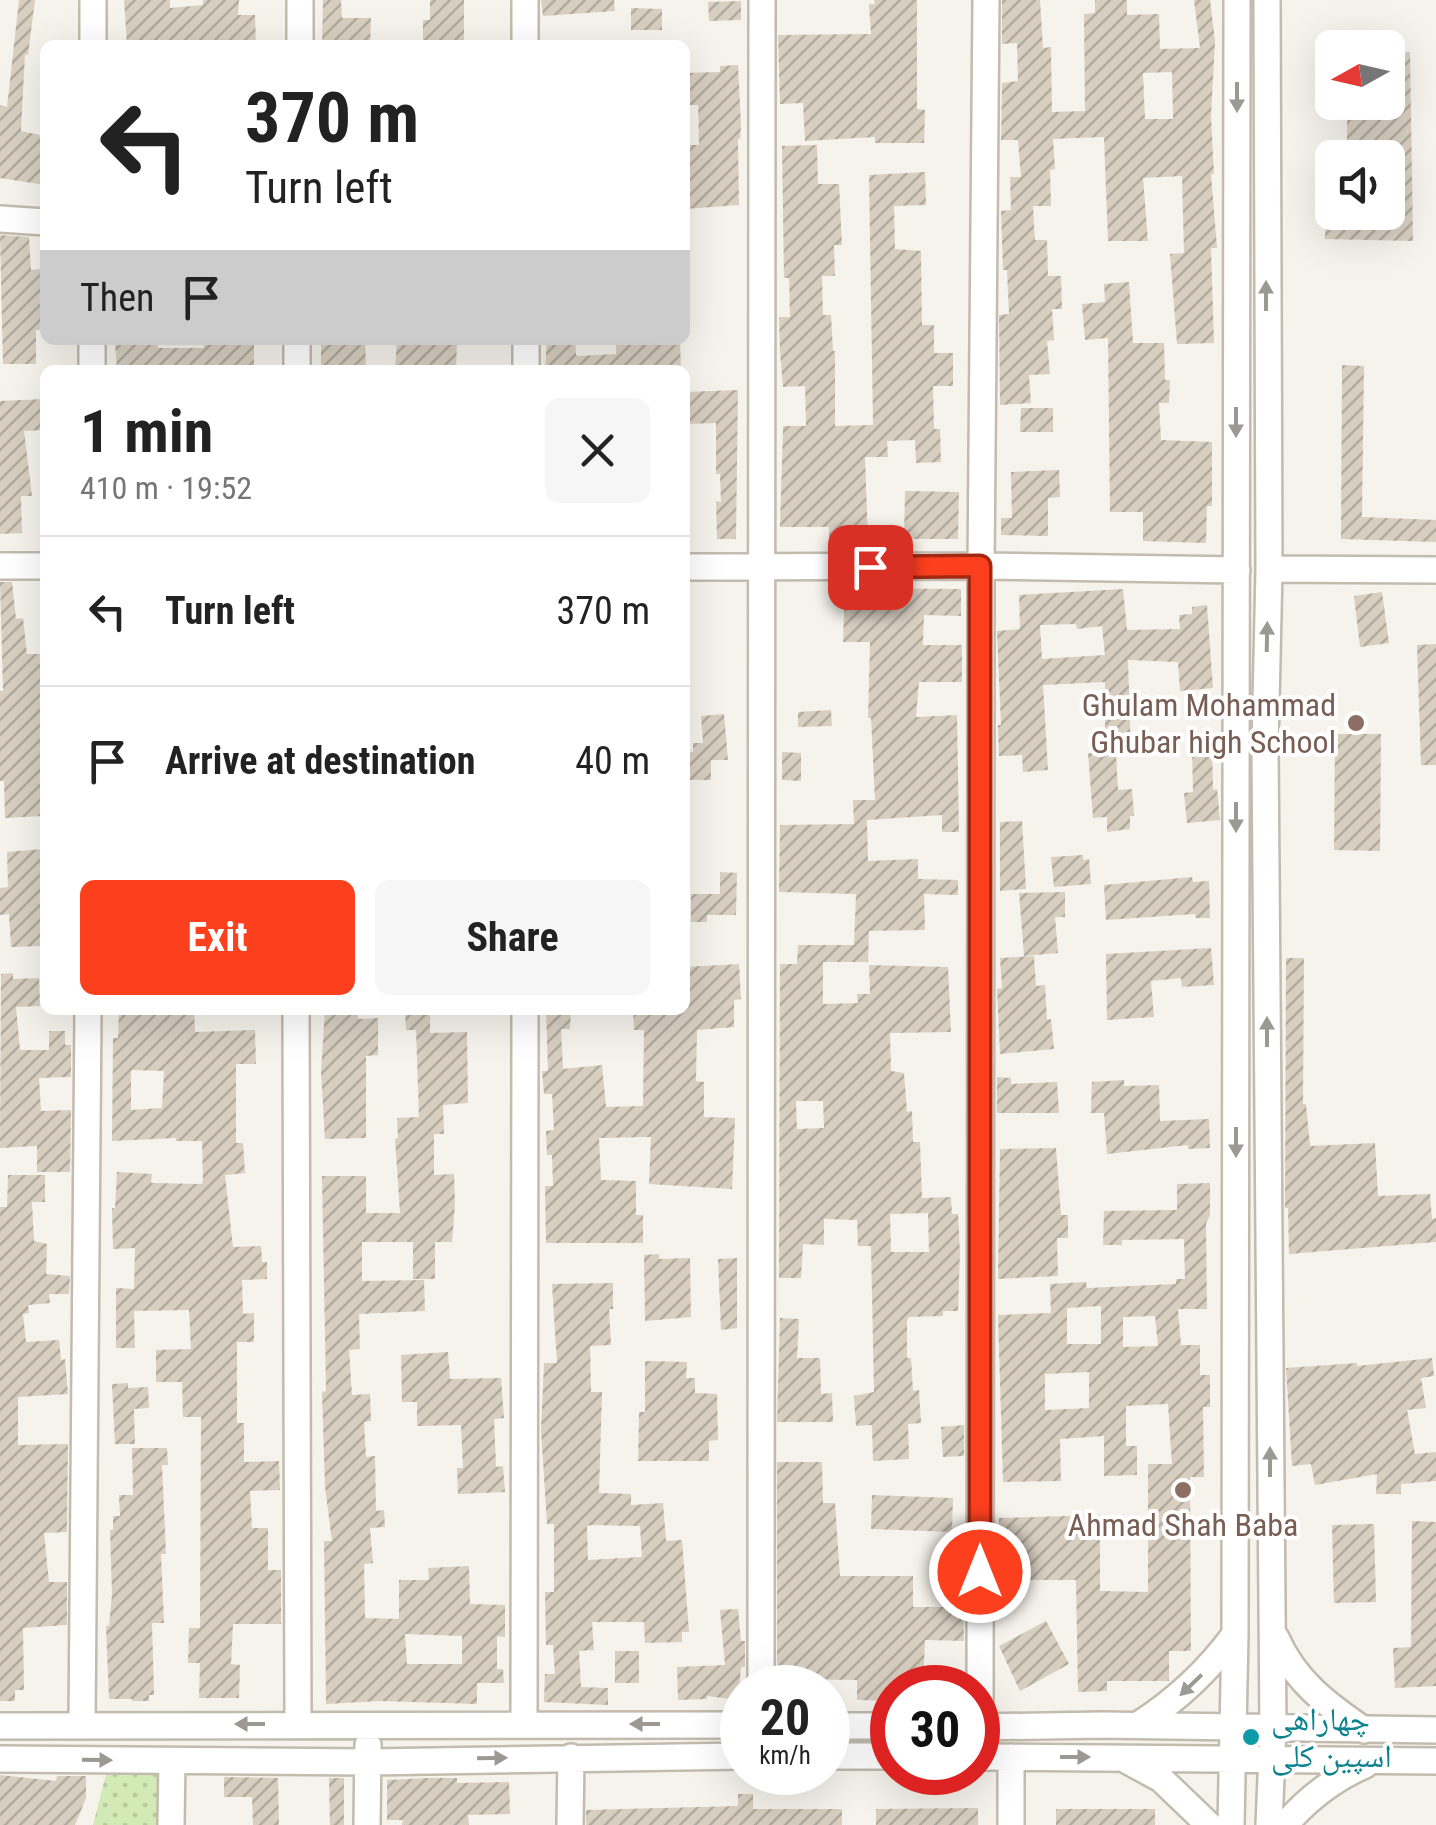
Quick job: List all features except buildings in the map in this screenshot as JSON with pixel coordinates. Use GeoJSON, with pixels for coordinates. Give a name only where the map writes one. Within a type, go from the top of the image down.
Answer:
{"type":"FeatureCollection","features":[{"type":"Feature","properties":{"kind":"street"},"geometry":{"type":"LineString","coordinates":[[93,0],[93,40]]}},
{"type":"Feature","properties":{"kind":"street"},"geometry":{"type":"LineString","coordinates":[[300,0],[300,40]]}},
{"type":"Feature","properties":{"kind":"street"},"geometry":{"type":"LineString","coordinates":[[525,0],[525,40]]}},
{"type":"Feature","properties":{"kind":"street"},"geometry":{"type":"LineString","coordinates":[[761,1665],[762,0]]}},
{"type":"Feature","properties":{"kind":"street"},"geometry":{"type":"LineString","coordinates":[[979,1665],[980,566],[986,0]]}},
{"type":"Feature","properties":{"kind":"street"},"geometry":{"type":"LineString","coordinates":[[1231,1825],[1235,1634],[1237,0]]}},
{"type":"Feature","properties":{"kind":"street"},"geometry":{"type":"LineString","coordinates":[[1266,0],[1269,569],[1265,748],[1273,1729],[1270,1825]]}},
{"type":"Feature","properties":{"kind":"street"},"geometry":{"type":"LineString","coordinates":[[0,219],[40,222]]}},
{"type":"Feature","properties":{"kind":"street"},"geometry":{"type":"LineString","coordinates":[[1236,356],[1266,356]]}},
{"type":"Feature","properties":{"kind":"street"},"geometry":{"type":"LineString","coordinates":[[0,566],[40,566]]}},
{"type":"Feature","properties":{"kind":"street"},"geometry":{"type":"LineString","coordinates":[[690,567],[1237,570]]}},
{"type":"Feature","properties":{"kind":"street"},"geometry":{"type":"LineString","coordinates":[[1269,569],[1436,570]]}},
{"type":"Feature","properties":{"kind":"street"},"geometry":{"type":"LineString","coordinates":[[1236,747],[1265,748]]}},
{"type":"Feature","properties":{"kind":"street"},"geometry":{"type":"LineString","coordinates":[[82,1723],[88,1015]]}},
{"type":"Feature","properties":{"kind":"street"},"geometry":{"type":"LineString","coordinates":[[296,1015],[298,1724]]}},
{"type":"Feature","properties":{"kind":"street"},"geometry":{"type":"LineString","coordinates":[[524,1724],[525,1015]]}},
{"type":"Feature","properties":{"kind":"street"},"geometry":{"type":"LineString","coordinates":[[1272,1629],[1288,1664],[1321,1702],[1364,1730]]}},
{"type":"Feature","properties":{"kind":"street"},"geometry":{"type":"LineString","coordinates":[[1138,1725],[1171,1704],[1214,1662],[1235,1634]]}},
{"type":"Feature","properties":{"kind":"street"},"geometry":{"type":"LineString","coordinates":[[367,1825],[368,1724]]}},
{"type":"Feature","properties":{"kind":"street"},"geometry":{"type":"LineString","coordinates":[[446,1725],[448,1760]]}},
{"type":"Feature","properties":{"kind":"street"},"geometry":{"type":"LineString","coordinates":[[0,1726],[720,1725]]}},
{"type":"Feature","properties":{"kind":"street"},"geometry":{"type":"LineString","coordinates":[[1000,1727],[1436,1730]]}},
{"type":"Feature","properties":{"kind":"street"},"geometry":{"type":"LineString","coordinates":[[0,1759],[368,1762],[720,1756]]}},
{"type":"Feature","properties":{"kind":"street"},"geometry":{"type":"LineString","coordinates":[[570,1825],[571,1757]]}},
{"type":"Feature","properties":{"kind":"street"},"geometry":{"type":"LineString","coordinates":[[1000,1757],[1436,1761]]}},
{"type":"Feature","properties":{"kind":"street"},"geometry":{"type":"LineString","coordinates":[[1010,1757],[1011,1825]]}},
{"type":"Feature","properties":{"kind":"street"},"geometry":{"type":"LineString","coordinates":[[1122,1758],[1161,1778],[1209,1825]]}},
{"type":"Feature","properties":{"kind":"street"},"geometry":{"type":"LineString","coordinates":[[171,1825],[172,1761]]}},
{"type":"Feature","properties":{"kind":"street"},"geometry":{"type":"LineString","coordinates":[[1285,1825],[1301,1806],[1339,1776],[1374,1761]]}},
{"type":"Feature","properties":{"kind":"green space"},"geometry":{"type":"Polygon","coordinates":[[[106,1774],[164,1775],[163,1825],[93,1825],[106,1774]]]}},
{"type":"Feature","properties":{"kind":"place","name":"Ghulam Mohammad Ghubar high School"},"geometry":{"type":"Point","coordinates":[1356,723]}},
{"type":"Feature","properties":{"kind":"place","name":"Ahmad Shah Baba"},"geometry":{"type":"Point","coordinates":[1183,1490]}},
{"type":"Feature","properties":{"kind":"place","name":"چهاراهی اسپین کلی"},"geometry":{"type":"Point","coordinates":[1251,1737]}},
{"type":"Feature","properties":{"kind":"route"},"geometry":{"type":"LineString","coordinates":[[870,567],[980,566],[980,1572]]}}]}
